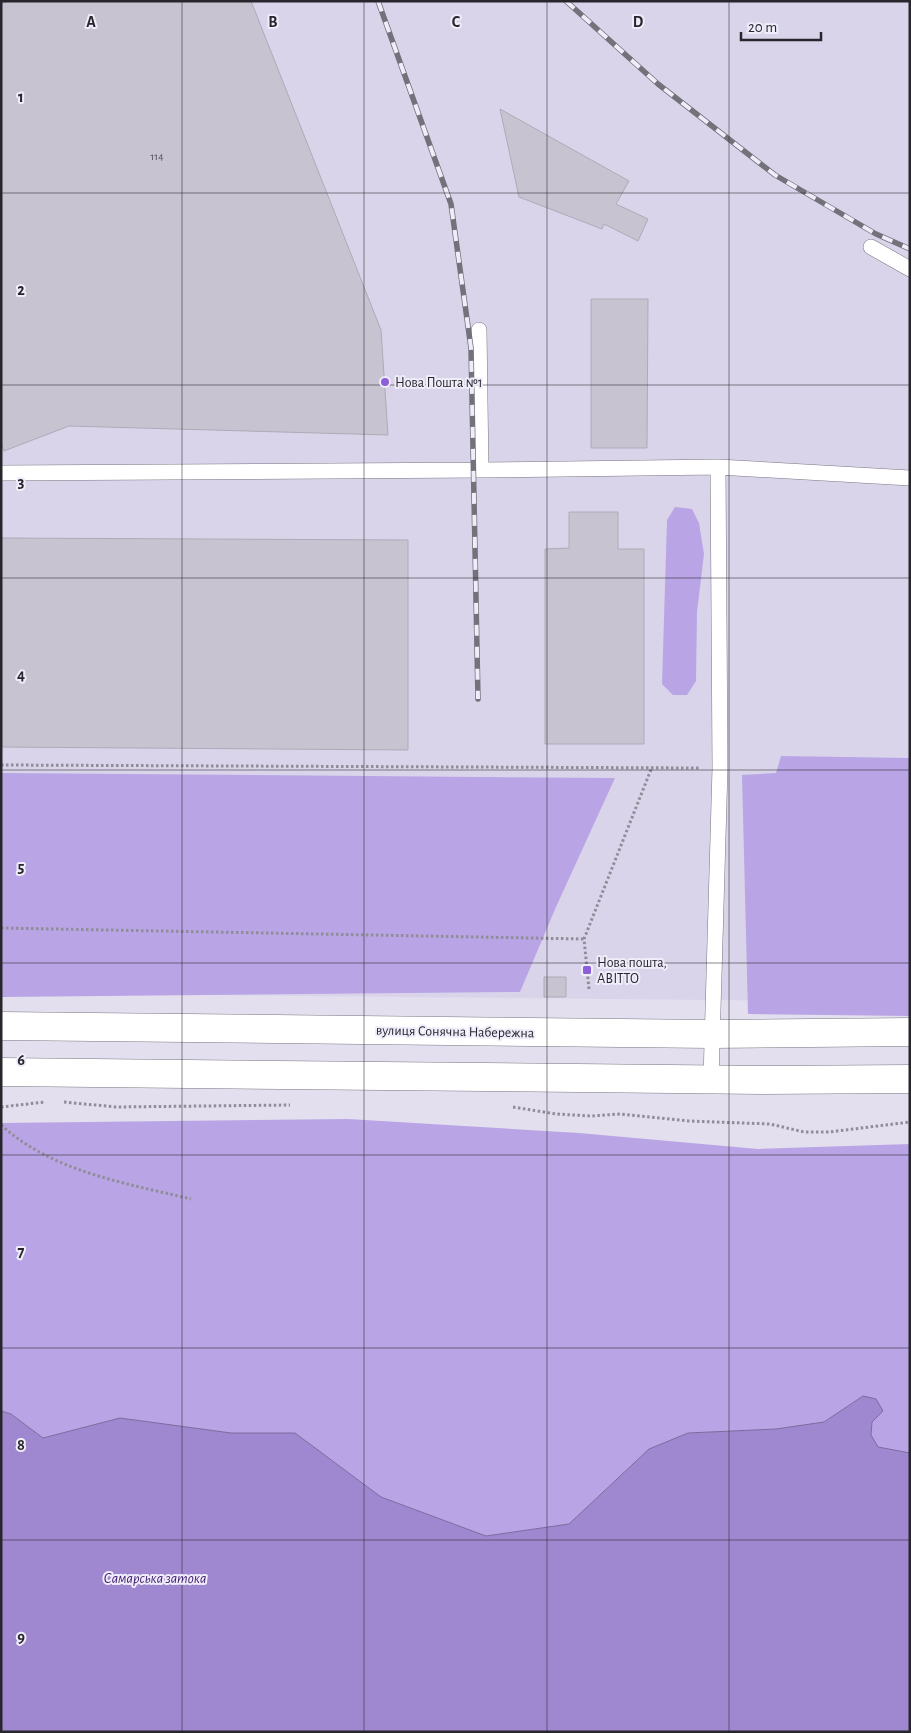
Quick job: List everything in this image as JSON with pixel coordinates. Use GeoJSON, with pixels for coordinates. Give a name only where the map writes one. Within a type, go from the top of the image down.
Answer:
{"type":"FeatureCollection","features":[{"type":"Feature","properties":{"kind":"main road","name":"вулиця Сонячна Набережна"},"geometry":{"type":"LineString","coordinates":[[1,1026],[711,1034],[910,1032]]}},
{"type":"Feature","properties":{"kind":"main road"},"geometry":{"type":"LineString","coordinates":[[1,1072],[711,1079],[910,1079]]}},
{"type":"Feature","properties":{"kind":"lane"},"geometry":{"type":"LineString","coordinates":[[871,247],[910,268]]}},
{"type":"Feature","properties":{"kind":"lane"},"geometry":{"type":"LineString","coordinates":[[479,330],[482,470]]}},
{"type":"Feature","properties":{"kind":"lane"},"geometry":{"type":"LineString","coordinates":[[711,1079],[720,768],[718,467]]}},
{"type":"Feature","properties":{"kind":"lane"},"geometry":{"type":"LineString","coordinates":[[1,473],[718,467],[910,478]]}},
{"type":"Feature","properties":{"kind":"path"},"geometry":{"type":"LineString","coordinates":[[1,765],[720,768]]}},
{"type":"Feature","properties":{"kind":"path"},"geometry":{"type":"LineString","coordinates":[[589,989],[584,939],[652,767]]}},
{"type":"Feature","properties":{"kind":"path"},"geometry":{"type":"LineString","coordinates":[[1,928],[584,939]]}},
{"type":"Feature","properties":{"kind":"path"},"geometry":{"type":"LineString","coordinates":[[1,1107],[54,1101],[116,1107],[291,1104]]}},
{"type":"Feature","properties":{"kind":"path"},"geometry":{"type":"LineString","coordinates":[[511,1106],[556,1114],[591,1116],[620,1114],[689,1121],[770,1124],[804,1132],[830,1132],[910,1122]]}},
{"type":"Feature","properties":{"kind":"path"},"geometry":{"type":"LineString","coordinates":[[1,1125],[46,1157],[85,1172],[191,1199]]}},
{"type":"Feature","properties":{"kind":"shaded area"},"geometry":{"type":"Polygon","coordinates":[[[1,1],[910,1],[910,1002],[1,993],[1,1]]]}},
{"type":"Feature","properties":{"kind":"shaded area"},"geometry":{"type":"Polygon","coordinates":[[[675,507],[692,509],[699,523],[704,554],[697,612],[696,681],[687,695],[673,695],[662,684],[667,520],[675,507]]]}},
{"type":"Feature","properties":{"kind":"shaded area"},"geometry":{"type":"Polygon","coordinates":[[[781,756],[910,758],[910,1016],[748,1014],[742,775],[776,773],[781,756]]]}},
{"type":"Feature","properties":{"kind":"shaded area"},"geometry":{"type":"Polygon","coordinates":[[[1,773],[615,778],[556,907],[520,992],[1,997],[1,773]]]}},
{"type":"Feature","properties":{"kind":"shaded area"},"geometry":{"type":"Polygon","coordinates":[[[348,1119],[579,1133],[758,1149],[910,1144],[910,1453],[878,1448],[871,1435],[872,1422],[863,1396],[824,1422],[776,1429],[688,1433],[649,1449],[569,1524],[486,1536],[381,1497],[295,1433],[231,1433],[120,1418],[43,1438],[11,1414],[1,1411],[1,1123],[348,1119]]]}},
{"type":"Feature","properties":{"kind":"water","name":"Самарська затока"},"geometry":{"type":"Polygon","coordinates":[[[863,1396],[876,1399],[883,1411],[872,1422],[871,1435],[878,1447],[910,1453],[910,1732],[1,1732],[1,1411],[11,1414],[43,1438],[120,1418],[231,1433],[295,1433],[381,1497],[486,1536],[569,1524],[649,1449],[688,1433],[776,1429],[824,1422],[863,1396]]]}},
{"type":"Feature","properties":{"kind":"building"},"geometry":{"type":"Polygon","coordinates":[[[9,1],[251,1],[381,330],[388,435],[69,426],[4,451],[1,443],[1,4],[9,1]]]}},
{"type":"Feature","properties":{"kind":"building"},"geometry":{"type":"Polygon","coordinates":[[[500,109],[629,181],[616,204],[648,219],[638,241],[604,224],[602,229],[519,197],[500,109]]]}},
{"type":"Feature","properties":{"kind":"building"},"geometry":{"type":"Polygon","coordinates":[[[591,299],[648,299],[647,448],[591,448],[591,299]]]}},
{"type":"Feature","properties":{"kind":"building"},"geometry":{"type":"Polygon","coordinates":[[[569,512],[618,512],[618,549],[644,549],[644,744],[545,744],[545,549],[569,548],[569,512]]]}},
{"type":"Feature","properties":{"kind":"building"},"geometry":{"type":"Polygon","coordinates":[[[1,538],[408,540],[408,750],[1,747],[1,538]]]}},
{"type":"Feature","properties":{"kind":"building"},"geometry":{"type":"Polygon","coordinates":[[[544,977],[566,977],[566,997],[544,997],[544,977]]]}},
{"type":"Feature","properties":{"kind":"railway"},"geometry":{"type":"LineString","coordinates":[[378,1],[451,204],[471,348],[478,699]]}},
{"type":"Feature","properties":{"kind":"railway"},"geometry":{"type":"LineString","coordinates":[[566,1],[658,84],[775,175],[876,234],[910,249]]}},
{"type":"Feature","properties":{"kind":"place","name":"Нова Пошта №1"},"geometry":{"type":"Point","coordinates":[385,382]}},
{"type":"Feature","properties":{"kind":"place","name":"Нова пошта, АВІТТО"},"geometry":{"type":"Point","coordinates":[587,970]}}]}
